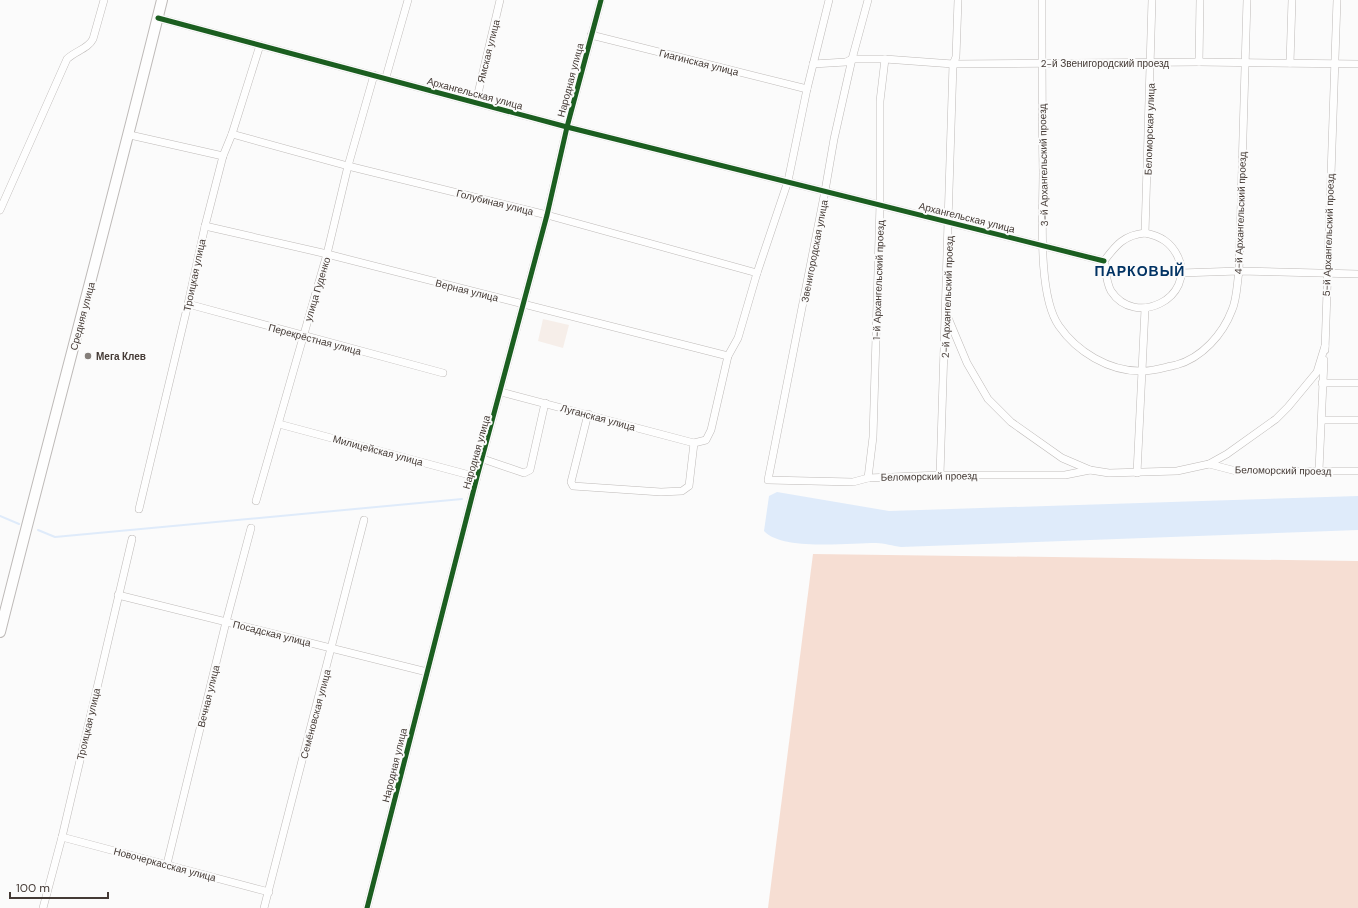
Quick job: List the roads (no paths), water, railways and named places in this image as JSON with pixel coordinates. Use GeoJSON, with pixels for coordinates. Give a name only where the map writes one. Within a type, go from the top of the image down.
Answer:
{"type":"FeatureCollection","features":[{"type":"Feature","properties":{"kind":"street"},"geometry":{"type":"LineString","coordinates":[[0,210],[67,59],[72,54],[91,43],[93,39],[104,0]]}},
{"type":"Feature","properties":{"kind":"street","name":"Средняя улица"},"geometry":{"type":"LineString","coordinates":[[0,632],[53,423],[130,136],[162,0]]}},
{"type":"Feature","properties":{"kind":"street"},"geometry":{"type":"LineString","coordinates":[[386,77],[408,0]]}},
{"type":"Feature","properties":{"kind":"street","name":"Ямская улица"},"geometry":{"type":"LineString","coordinates":[[476,102],[500,0]]}},
{"type":"Feature","properties":{"kind":"street","name":"Народная улица"},"geometry":{"type":"LineString","coordinates":[[367,908],[477,477],[501,392],[547,215],[567,127],[601,0]]}},
{"type":"Feature","properties":{"kind":"street"},"geometry":{"type":"LineString","coordinates":[[588,414],[571,482],[573,486],[661,492],[682,490],[689,486],[694,443],[706,440],[711,430],[728,356],[738,338],[757,273],[788,181],[807,89],[829,0]]}},
{"type":"Feature","properties":{"kind":"street","name":"Звенигородская улица"},"geometry":{"type":"LineString","coordinates":[[768,480],[826,191],[834,140],[852,59],[868,0]]}},
{"type":"Feature","properties":{"kind":"street","name":"2-й Архангельский проезд"},"geometry":{"type":"LineString","coordinates":[[940,475],[950,221],[953,64],[956,57],[958,0]]}},
{"type":"Feature","properties":{"kind":"street","name":"3-й Архангельский проезд"},"geometry":{"type":"LineString","coordinates":[[1042,0],[1044,246],[1048,301],[1058,326],[1085,353],[1100,361],[1126,370],[1142,372]]}},
{"type":"Feature","properties":{"kind":"street","name":"Беломорская улица"},"geometry":{"type":"LineString","coordinates":[[1145,233],[1152,0]]}},
{"type":"Feature","properties":{"kind":"street"},"geometry":{"type":"LineString","coordinates":[[1199,62],[1200,0]]}},
{"type":"Feature","properties":{"kind":"street","name":"4-й Архангельский проезд"},"geometry":{"type":"LineString","coordinates":[[1142,372],[1182,363],[1201,353],[1215,340],[1232,310],[1239,271],[1247,0]]}},
{"type":"Feature","properties":{"kind":"street"},"geometry":{"type":"LineString","coordinates":[[1290,63],[1292,0]]}},
{"type":"Feature","properties":{"kind":"street","name":"5-й Архангельский проезд"},"geometry":{"type":"LineString","coordinates":[[1319,470],[1322,420],[1322,383],[1325,346],[1337,0]]}},
{"type":"Feature","properties":{"kind":"street","name":"Архангельская улица"},"geometry":{"type":"LineString","coordinates":[[158,18],[386,77],[567,127],[950,221],[1104,261]]}},
{"type":"Feature","properties":{"kind":"street","name":"Гиагинская улица"},"geometry":{"type":"LineString","coordinates":[[591,35],[807,89]]}},
{"type":"Feature","properties":{"kind":"street","name":"Троицкая улица"},"geometry":{"type":"LineString","coordinates":[[139,509],[205,226],[223,156],[232,134],[260,45]]}},
{"type":"Feature","properties":{"kind":"street","name":"2-й Звенигородский проезд"},"geometry":{"type":"LineString","coordinates":[[813,64],[846,62],[852,59],[885,59],[953,64],[1151,64],[1199,62],[1358,64]]}},
{"type":"Feature","properties":{"kind":"street","name":"1-й Архангельский проезд"},"geometry":{"type":"LineString","coordinates":[[868,478],[873,437],[880,204],[880,101],[885,59]]}},
{"type":"Feature","properties":{"kind":"street","name":"улица Гуденко"},"geometry":{"type":"LineString","coordinates":[[256,501],[327,254],[348,166],[374,75]]}},
{"type":"Feature","properties":{"kind":"street","name":"Голубиная улица"},"geometry":{"type":"LineString","coordinates":[[232,134],[348,166],[547,215],[757,273]]}},
{"type":"Feature","properties":{"kind":"street"},"geometry":{"type":"LineString","coordinates":[[130,136],[223,156]]}},
{"type":"Feature","properties":{"kind":"street","name":"Верная улица"},"geometry":{"type":"LineString","coordinates":[[205,226],[327,254],[728,356]]}},
{"type":"Feature","properties":{"kind":"street"},"geometry":{"type":"LineString","coordinates":[[1145,233],[1157,236],[1167,242],[1175,250],[1180,261],[1181,273],[1176,291],[1170,298],[1154,307],[1145,309],[1135,308],[1117,298],[1107,281],[1104,261],[1117,244],[1125,238],[1145,233]]}},
{"type":"Feature","properties":{"kind":"street"},"geometry":{"type":"LineString","coordinates":[[1181,273],[1239,271],[1358,274]]}},
{"type":"Feature","properties":{"kind":"street","name":"Перекрёстная улица"},"geometry":{"type":"LineString","coordinates":[[188,304],[443,373]]}},
{"type":"Feature","properties":{"kind":"street"},"geometry":{"type":"LineString","coordinates":[[1137,473],[1145,309]]}},
{"type":"Feature","properties":{"kind":"street","name":"Беломорский проезд"},"geometry":{"type":"LineString","coordinates":[[946,314],[967,363],[988,399],[1011,422],[1062,458],[1090,470],[1109,473],[1177,471],[1209,464],[1232,450],[1276,419],[1284,411],[1317,372],[1325,346]]}},
{"type":"Feature","properties":{"kind":"street"},"geometry":{"type":"LineString","coordinates":[[1322,383],[1358,383]]}},
{"type":"Feature","properties":{"kind":"street","name":"Луганская улица"},"geometry":{"type":"LineString","coordinates":[[501,392],[694,443]]}},
{"type":"Feature","properties":{"kind":"street"},"geometry":{"type":"LineString","coordinates":[[483,459],[524,473],[530,470],[545,403]]}},
{"type":"Feature","properties":{"kind":"street"},"geometry":{"type":"LineString","coordinates":[[1322,420],[1358,420]]}},
{"type":"Feature","properties":{"kind":"street","name":"Милицейская улица"},"geometry":{"type":"LineString","coordinates":[[278,424],[477,477]]}},
{"type":"Feature","properties":{"kind":"street","name":"Беломорский проезд"},"geometry":{"type":"LineString","coordinates":[[1209,464],[1236,471],[1358,471]]}},
{"type":"Feature","properties":{"kind":"street","name":"Беломорский проезд"},"geometry":{"type":"LineString","coordinates":[[768,480],[853,482],[868,478],[940,475],[1065,475],[1090,470]]}},
{"type":"Feature","properties":{"kind":"street","name":"Семёновская улица"},"geometry":{"type":"LineString","coordinates":[[264,908],[364,520]]}},
{"type":"Feature","properties":{"kind":"street","name":"Вечная улица"},"geometry":{"type":"LineString","coordinates":[[167,864],[226,622],[251,528]]}},
{"type":"Feature","properties":{"kind":"street","name":"Троицкая улица"},"geometry":{"type":"LineString","coordinates":[[45,907],[132,538]]}},
{"type":"Feature","properties":{"kind":"street","name":"Посадская улица"},"geometry":{"type":"LineString","coordinates":[[118,595],[427,672]]}},
{"type":"Feature","properties":{"kind":"street","name":"Новочеркасская улица"},"geometry":{"type":"LineString","coordinates":[[62,837],[269,892]]}},
{"type":"Feature","properties":{"kind":"water"},"geometry":{"type":"Polygon","coordinates":[[[777,492],[889,511],[1358,496],[1358,530],[901,547],[882,543],[800,544],[773,537],[764,531],[769,496],[777,492]]]}},
{"type":"Feature","properties":{"kind":"waterway"},"geometry":{"type":"LineString","coordinates":[[38,530],[55,537],[462,499]]}},
{"type":"Feature","properties":{"kind":"waterway"},"geometry":{"type":"LineString","coordinates":[[0,516],[19,524]]}},
{"type":"Feature","properties":{"kind":"place","name":"Мега Клев"},"geometry":{"type":"Point","coordinates":[88,356]}},
{"type":"Feature","properties":{"kind":"district","name":"ПАРКОВЫЙ"},"geometry":{"type":"Point","coordinates":[1140,271]}}]}
